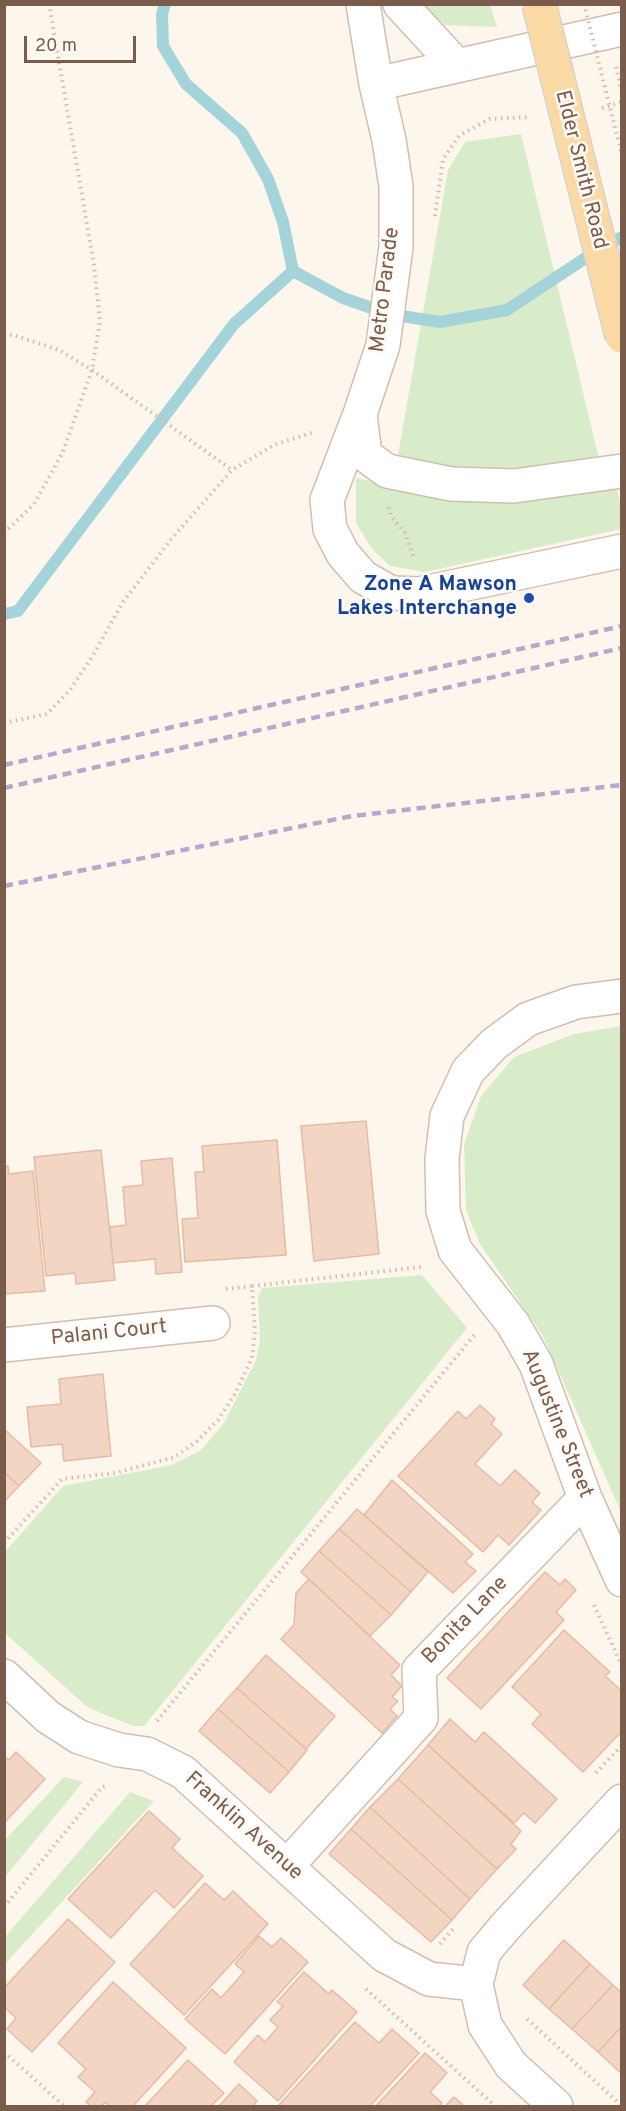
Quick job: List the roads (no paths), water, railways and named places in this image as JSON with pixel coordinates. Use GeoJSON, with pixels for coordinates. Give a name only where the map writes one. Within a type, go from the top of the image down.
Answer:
{"type":"FeatureCollection","features":[{"type":"Feature","properties":{"kind":"main road","name":"Elder Smith Road"},"geometry":{"type":"LineString","coordinates":[[539,4],[621,336]]}},
{"type":"Feature","properties":{"kind":"street","name":"Metro Parade"},"geometry":{"type":"LineString","coordinates":[[363,4],[396,186],[396,247],[383,345],[360,414],[365,455],[387,471],[451,484],[514,486],[621,471]]}},
{"type":"Feature","properties":{"kind":"street"},"geometry":{"type":"LineString","coordinates":[[400,4],[456,65]]}},
{"type":"Feature","properties":{"kind":"street"},"geometry":{"type":"LineString","coordinates":[[376,84],[621,29]]}},
{"type":"Feature","properties":{"kind":"street"},"geometry":{"type":"LineString","coordinates":[[360,414],[327,500],[330,529],[343,554],[363,577],[391,593],[419,594],[621,551]]}},
{"type":"Feature","properties":{"kind":"street","name":"Augustine Street"},"geometry":{"type":"LineString","coordinates":[[621,996],[576,1002],[528,1019],[494,1044],[468,1071],[447,1116],[442,1159],[443,1211],[454,1250],[513,1324],[536,1364],[585,1498],[621,1580]]}},
{"type":"Feature","properties":{"kind":"street","name":"Palani Court"},"geometry":{"type":"LineString","coordinates":[[4,1345],[213,1323]]}},
{"type":"Feature","properties":{"kind":"street","name":"Bonita Lane"},"geometry":{"type":"LineString","coordinates":[[287,1866],[420,1718],[419,1670],[585,1498]]}},
{"type":"Feature","properties":{"kind":"street","name":"Franklin Avenue"},"geometry":{"type":"LineString","coordinates":[[4,1676],[48,1718],[79,1737],[119,1750],[147,1754],[183,1772],[384,1955],[429,1979],[476,1984]]}},
{"type":"Feature","properties":{"kind":"street"},"geometry":{"type":"LineString","coordinates":[[556,2106],[511,2065],[485,2025],[476,1984],[484,1952],[621,1801]]}},
{"type":"Feature","properties":{"kind":"waterway"},"geometry":{"type":"LineString","coordinates":[[165,4],[162,14],[163,46],[186,84],[242,133],[268,179],[283,222],[293,271],[343,298],[389,314],[440,322],[507,310],[622,237]]}},
{"type":"Feature","properties":{"kind":"waterway"},"geometry":{"type":"LineString","coordinates":[[4,614],[18,611],[234,324],[293,271]]}},
{"type":"Feature","properties":{"kind":"railway"},"geometry":{"type":"LineString","coordinates":[[4,765],[622,626]]}},
{"type":"Feature","properties":{"kind":"railway"},"geometry":{"type":"LineString","coordinates":[[4,788],[622,648]]}},
{"type":"Feature","properties":{"kind":"railway"},"geometry":{"type":"LineString","coordinates":[[4,886],[352,816],[622,785]]}},
{"type":"Feature","properties":{"kind":"place","name":"Zone A Mawson Lakes Interchange"},"geometry":{"type":"Point","coordinates":[529,598]}}]}
